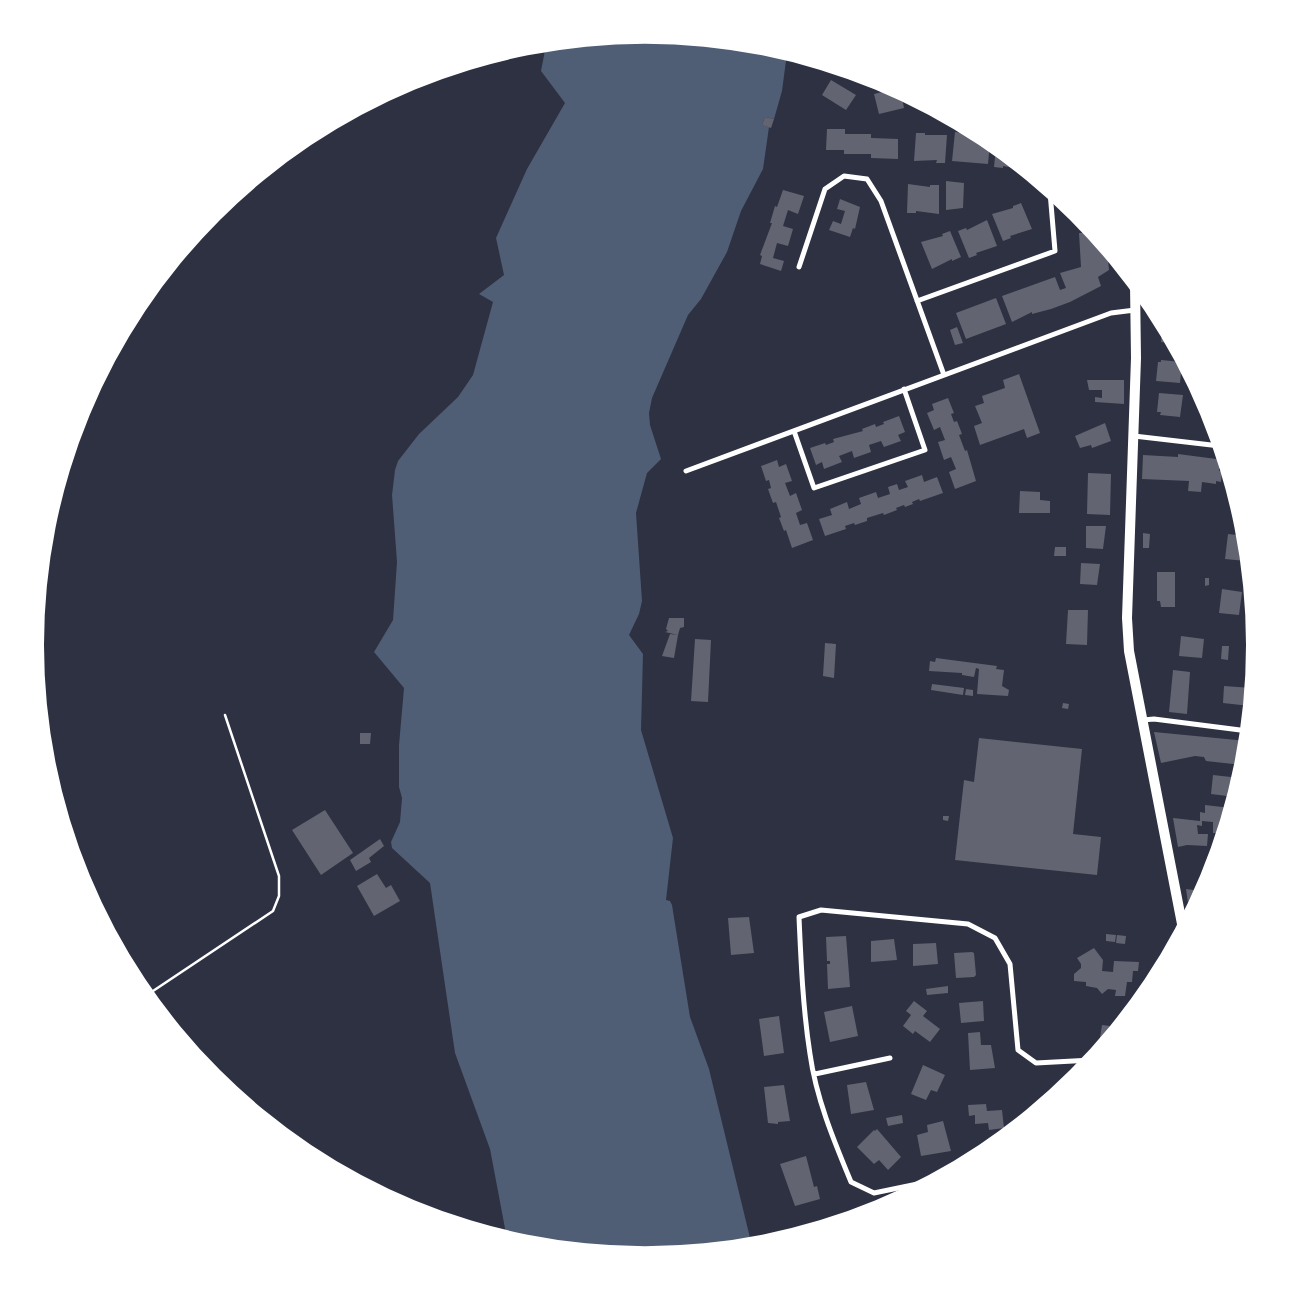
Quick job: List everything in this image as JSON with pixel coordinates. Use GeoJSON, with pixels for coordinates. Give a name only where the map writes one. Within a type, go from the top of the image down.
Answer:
{"type":"FeatureCollection","features":[{"type":"Feature","properties":{"kind":"main road"},"geometry":{"type":"LineString","coordinates":[[1135,296],[1127,618],[1129,651],[1181,919]]}},
{"type":"Feature","properties":{"kind":"street"},"geometry":{"type":"LineString","coordinates":[[799,267],[825,190],[844,176],[868,179],[881,201],[944,375]]}},
{"type":"Feature","properties":{"kind":"street"},"geometry":{"type":"LineString","coordinates":[[917,301],[1055,251],[1051,201]]}},
{"type":"Feature","properties":{"kind":"street"},"geometry":{"type":"LineString","coordinates":[[686,471],[1111,313],[1135,310]]}},
{"type":"Feature","properties":{"kind":"street"},"geometry":{"type":"LineString","coordinates":[[794,430],[814,488],[925,450],[904,390]]}},
{"type":"Feature","properties":{"kind":"street"},"geometry":{"type":"LineString","coordinates":[[1133,436],[1212,445]]}},
{"type":"Feature","properties":{"kind":"street"},"geometry":{"type":"LineString","coordinates":[[1142,720],[1154,719],[1241,730]]}},
{"type":"Feature","properties":{"kind":"street"},"geometry":{"type":"LineString","coordinates":[[911,1185],[874,1193],[851,1182],[832,1137],[810,1056],[799,917],[821,910],[968,924],[995,938],[1010,964],[1018,1050],[1036,1063],[1081,1061]]}},
{"type":"Feature","properties":{"kind":"street"},"geometry":{"type":"LineString","coordinates":[[815,1074],[890,1058]]}},
{"type":"Feature","properties":{"kind":"path"},"geometry":{"type":"LineString","coordinates":[[153,992],[267,916],[273,911],[279,896],[279,876],[268,837],[225,715]]}},
{"type":"Feature","properties":{"kind":"water"},"geometry":{"type":"Polygon","coordinates":[[[606,45],[685,45],[724,49],[786,60],[782,91],[774,119],[765,117],[762,125],[769,127],[763,169],[741,211],[727,252],[701,299],[688,315],[652,398],[649,413],[650,425],[661,459],[647,473],[636,513],[642,601],[639,614],[629,635],[643,654],[641,730],[673,838],[666,900],[670,901],[672,905],[690,1017],[709,1069],[750,1238],[685,1246],[606,1246],[567,1242],[505,1231],[490,1149],[455,1053],[430,883],[392,848],[391,842],[400,822],[402,798],[399,787],[399,745],[404,688],[374,652],[393,620],[397,562],[392,495],[395,470],[398,461],[419,434],[458,397],[473,375],[493,302],[479,294],[504,275],[496,238],[527,169],[565,103],[541,71],[545,52],[606,45]]]}},
{"type":"Feature","properties":{"kind":"building"},"geometry":{"type":"Polygon","coordinates":[[[831,80],[856,95],[846,110],[822,95],[831,80]]]}},
{"type":"Feature","properties":{"kind":"building"},"geometry":{"type":"Polygon","coordinates":[[[881,92],[903,102],[904,108],[879,114],[874,94],[881,92]]]}},
{"type":"Feature","properties":{"kind":"building"},"geometry":{"type":"Polygon","coordinates":[[[765,117],[774,119],[771,128],[762,125],[765,117]]]}},
{"type":"Feature","properties":{"kind":"building"},"geometry":{"type":"Polygon","coordinates":[[[827,129],[845,129],[845,134],[871,134],[871,138],[898,139],[898,159],[871,158],[871,154],[844,154],[844,150],[826,150],[827,129]]]}},
{"type":"Feature","properties":{"kind":"building"},"geometry":{"type":"Polygon","coordinates":[[[955,132],[960,133],[989,152],[988,164],[952,161],[955,132]]]}},
{"type":"Feature","properties":{"kind":"building"},"geometry":{"type":"Polygon","coordinates":[[[916,133],[947,135],[945,163],[936,163],[937,160],[914,161],[916,133]]]}},
{"type":"Feature","properties":{"kind":"building"},"geometry":{"type":"Polygon","coordinates":[[[995,156],[1011,168],[1003,166],[1003,168],[994,167],[995,156]]]}},
{"type":"Feature","properties":{"kind":"building"},"geometry":{"type":"Polygon","coordinates":[[[946,181],[964,183],[963,208],[946,210],[946,181]]]}},
{"type":"Feature","properties":{"kind":"building"},"geometry":{"type":"Polygon","coordinates":[[[908,184],[930,187],[930,185],[939,185],[939,214],[916,211],[916,213],[907,213],[908,184]]]}},
{"type":"Feature","properties":{"kind":"building"},"geometry":{"type":"Polygon","coordinates":[[[783,190],[804,196],[798,214],[788,210],[783,226],[793,229],[788,246],[777,243],[773,258],[784,261],[781,271],[760,264],[762,256],[760,255],[772,223],[770,223],[775,206],[777,207],[783,190]]]}},
{"type":"Feature","properties":{"kind":"building"},"geometry":{"type":"Polygon","coordinates":[[[840,199],[860,207],[855,229],[853,228],[850,237],[829,230],[833,221],[841,224],[845,211],[837,209],[840,199]]]}},
{"type":"Feature","properties":{"kind":"building"},"geometry":{"type":"Polygon","coordinates":[[[1021,203],[1032,229],[1010,236],[1011,238],[1003,241],[992,214],[1013,208],[1013,206],[1021,203]]]}},
{"type":"Feature","properties":{"kind":"building"},"geometry":{"type":"Polygon","coordinates":[[[987,220],[997,246],[976,253],[977,255],[969,258],[958,231],[966,228],[967,230],[987,220]]]}},
{"type":"Feature","properties":{"kind":"building"},"geometry":{"type":"Polygon","coordinates":[[[950,231],[961,257],[952,261],[952,259],[932,269],[921,242],[943,236],[942,234],[950,231]]]}},
{"type":"Feature","properties":{"kind":"building"},"geometry":{"type":"Polygon","coordinates":[[[1079,233],[1083,233],[1108,261],[1109,270],[1098,277],[1101,286],[1070,302],[1032,314],[1032,312],[1012,322],[1002,296],[1055,277],[1060,290],[1066,288],[1060,273],[1081,267],[1079,233]]]}},
{"type":"Feature","properties":{"kind":"building"},"geometry":{"type":"Polygon","coordinates":[[[996,298],[1006,324],[966,339],[956,313],[996,298]]]}},
{"type":"Feature","properties":{"kind":"building"},"geometry":{"type":"Polygon","coordinates":[[[957,327],[963,343],[955,345],[950,330],[957,327]]]}},
{"type":"Feature","properties":{"kind":"building"},"geometry":{"type":"Polygon","coordinates":[[[1161,360],[1176,361],[1181,372],[1180,383],[1156,381],[1158,362],[1161,362],[1161,360]]]}},
{"type":"Feature","properties":{"kind":"building"},"geometry":{"type":"Polygon","coordinates":[[[1019,374],[1040,433],[1027,438],[1024,429],[980,445],[974,426],[982,423],[975,406],[984,403],[982,396],[1005,388],[1003,380],[1019,374]]]}},
{"type":"Feature","properties":{"kind":"building"},"geometry":{"type":"Polygon","coordinates":[[[1087,380],[1124,380],[1124,404],[1095,402],[1095,397],[1102,398],[1102,390],[1089,390],[1087,380]]]}},
{"type":"Feature","properties":{"kind":"building"},"geometry":{"type":"Polygon","coordinates":[[[1159,393],[1183,395],[1180,417],[1160,415],[1161,412],[1157,412],[1159,393]]]}},
{"type":"Feature","properties":{"kind":"building"},"geometry":{"type":"Polygon","coordinates":[[[948,398],[954,413],[951,414],[954,422],[957,421],[962,434],[959,435],[965,451],[967,450],[976,481],[955,489],[949,472],[956,469],[951,457],[944,460],[938,442],[945,440],[940,427],[934,430],[927,413],[934,410],[932,404],[948,398]]]}},
{"type":"Feature","properties":{"kind":"building"},"geometry":{"type":"Polygon","coordinates":[[[899,416],[905,432],[898,435],[901,441],[884,447],[881,441],[869,445],[871,452],[854,458],[852,451],[839,456],[842,462],[824,469],[822,462],[816,465],[810,448],[825,443],[826,445],[834,442],[833,439],[863,431],[862,429],[875,424],[876,427],[899,416]]]}},
{"type":"Feature","properties":{"kind":"building"},"geometry":{"type":"Polygon","coordinates":[[[1105,423],[1111,441],[1092,448],[1091,445],[1080,448],[1075,436],[1105,423]]]}},
{"type":"Feature","properties":{"kind":"building"},"geometry":{"type":"Polygon","coordinates":[[[1178,454],[1217,459],[1220,468],[1219,471],[1222,473],[1221,482],[1216,481],[1216,484],[1202,482],[1201,492],[1188,491],[1189,481],[1142,479],[1143,455],[1178,457],[1178,454]]]}},
{"type":"Feature","properties":{"kind":"building"},"geometry":{"type":"Polygon","coordinates":[[[777,460],[779,467],[786,464],[792,481],[785,483],[790,496],[796,493],[802,510],[796,513],[800,525],[807,523],[813,540],[792,548],[786,530],[784,531],[779,518],[781,517],[776,502],[773,503],[768,489],[771,488],[769,480],[766,481],[761,466],[777,460]]]}},
{"type":"Feature","properties":{"kind":"building"},"geometry":{"type":"Polygon","coordinates":[[[1088,473],[1111,474],[1110,515],[1087,514],[1088,473]]]}},
{"type":"Feature","properties":{"kind":"building"},"geometry":{"type":"Polygon","coordinates":[[[922,475],[924,482],[937,477],[943,493],[920,501],[919,499],[912,502],[913,504],[896,508],[897,510],[884,515],[883,513],[867,518],[867,521],[855,525],[854,523],[845,526],[846,529],[825,536],[819,519],[832,515],[830,509],[847,502],[849,509],[861,504],[859,498],[876,492],[878,498],[890,494],[888,487],[897,484],[899,490],[908,487],[905,481],[922,475]]]}},
{"type":"Feature","properties":{"kind":"building"},"geometry":{"type":"Polygon","coordinates":[[[1020,491],[1040,492],[1040,500],[1050,501],[1050,513],[1019,513],[1020,491]]]}},
{"type":"Feature","properties":{"kind":"building"},"geometry":{"type":"Polygon","coordinates":[[[1086,526],[1106,526],[1103,549],[1086,548],[1086,526]]]}},
{"type":"Feature","properties":{"kind":"building"},"geometry":{"type":"Polygon","coordinates":[[[1143,533],[1150,534],[1149,548],[1143,548],[1143,533]]]}},
{"type":"Feature","properties":{"kind":"building"},"geometry":{"type":"Polygon","coordinates":[[[1228,534],[1237,535],[1241,561],[1225,559],[1228,534]]]}},
{"type":"Feature","properties":{"kind":"building"},"geometry":{"type":"Polygon","coordinates":[[[1055,547],[1066,547],[1066,556],[1054,556],[1055,547]]]}},
{"type":"Feature","properties":{"kind":"building"},"geometry":{"type":"Polygon","coordinates":[[[1081,563],[1100,564],[1097,585],[1080,584],[1081,563]]]}},
{"type":"Feature","properties":{"kind":"building"},"geometry":{"type":"Polygon","coordinates":[[[1157,572],[1175,572],[1175,607],[1161,607],[1160,601],[1157,601],[1157,572]]]}},
{"type":"Feature","properties":{"kind":"building"},"geometry":{"type":"Polygon","coordinates":[[[1205,578],[1209,578],[1209,585],[1205,586],[1205,578]]]}},
{"type":"Feature","properties":{"kind":"building"},"geometry":{"type":"Polygon","coordinates":[[[1222,589],[1242,592],[1239,615],[1219,613],[1222,589]]]}},
{"type":"Feature","properties":{"kind":"building"},"geometry":{"type":"Polygon","coordinates":[[[1068,610],[1088,610],[1087,645],[1066,644],[1068,610]]]}},
{"type":"Feature","properties":{"kind":"building"},"geometry":{"type":"Polygon","coordinates":[[[669,618],[684,618],[684,627],[680,628],[678,635],[665,632],[668,631],[666,629],[669,618]]]}},
{"type":"Feature","properties":{"kind":"building"},"geometry":{"type":"Polygon","coordinates":[[[670,634],[678,635],[674,658],[662,656],[670,634]]]}},
{"type":"Feature","properties":{"kind":"building"},"geometry":{"type":"Polygon","coordinates":[[[1181,636],[1204,639],[1202,658],[1179,656],[1181,636]]]}},
{"type":"Feature","properties":{"kind":"building"},"geometry":{"type":"Polygon","coordinates":[[[695,639],[711,640],[708,702],[691,701],[695,639]]]}},
{"type":"Feature","properties":{"kind":"building"},"geometry":{"type":"Polygon","coordinates":[[[825,643],[836,644],[834,678],[823,676],[825,643]]]}},
{"type":"Feature","properties":{"kind":"building"},"geometry":{"type":"Polygon","coordinates":[[[1222,646],[1229,646],[1228,660],[1221,659],[1222,646]]]}},
{"type":"Feature","properties":{"kind":"building"},"geometry":{"type":"Polygon","coordinates":[[[936,658],[997,666],[996,669],[1004,670],[1002,686],[1009,690],[1008,696],[977,694],[979,669],[976,668],[974,677],[962,675],[962,673],[929,671],[930,661],[935,662],[936,658]]]}},
{"type":"Feature","properties":{"kind":"building"},"geometry":{"type":"Polygon","coordinates":[[[1173,670],[1190,672],[1187,714],[1169,712],[1173,670]]]}},
{"type":"Feature","properties":{"kind":"building"},"geometry":{"type":"Polygon","coordinates":[[[932,684],[964,688],[963,695],[931,690],[932,684]]]}},
{"type":"Feature","properties":{"kind":"building"},"geometry":{"type":"Polygon","coordinates":[[[1224,686],[1246,688],[1244,705],[1223,703],[1224,686]]]}},
{"type":"Feature","properties":{"kind":"building"},"geometry":{"type":"Polygon","coordinates":[[[966,689],[973,690],[973,696],[965,695],[966,689]]]}},
{"type":"Feature","properties":{"kind":"building"},"geometry":{"type":"Polygon","coordinates":[[[1063,703],[1069,704],[1068,709],[1062,708],[1063,703]]]}},
{"type":"Feature","properties":{"kind":"building"},"geometry":{"type":"Polygon","coordinates":[[[1154,732],[1239,740],[1236,764],[1206,761],[1204,757],[1195,756],[1161,763],[1154,732]]]}},
{"type":"Feature","properties":{"kind":"building"},"geometry":{"type":"Polygon","coordinates":[[[360,733],[371,733],[370,744],[360,744],[360,733]]]}},
{"type":"Feature","properties":{"kind":"building"},"geometry":{"type":"Polygon","coordinates":[[[979,738],[1082,749],[1073,834],[1101,837],[1097,875],[955,860],[964,780],[974,782],[979,738]]]}},
{"type":"Feature","properties":{"kind":"building"},"geometry":{"type":"Polygon","coordinates":[[[1213,775],[1233,777],[1228,796],[1211,794],[1213,775]]]}},
{"type":"Feature","properties":{"kind":"building"},"geometry":{"type":"Polygon","coordinates":[[[1205,805],[1225,807],[1217,833],[1213,833],[1213,822],[1202,821],[1202,826],[1197,825],[1198,834],[1208,834],[1207,846],[1187,845],[1178,847],[1173,818],[1200,821],[1200,812],[1205,813],[1205,805]]]}},
{"type":"Feature","properties":{"kind":"building"},"geometry":{"type":"Polygon","coordinates":[[[325,810],[353,853],[321,875],[292,830],[325,810]]]}},
{"type":"Feature","properties":{"kind":"building"},"geometry":{"type":"Polygon","coordinates":[[[943,816],[949,816],[948,821],[943,820],[943,816]]]}},
{"type":"Feature","properties":{"kind":"building"},"geometry":{"type":"Polygon","coordinates":[[[380,839],[384,846],[369,858],[371,862],[356,871],[350,860],[380,839]]]}},
{"type":"Feature","properties":{"kind":"building"},"geometry":{"type":"Polygon","coordinates":[[[377,874],[386,888],[391,885],[400,901],[374,916],[357,886],[377,874]]]}},
{"type":"Feature","properties":{"kind":"building"},"geometry":{"type":"Polygon","coordinates":[[[1186,889],[1195,890],[1189,903],[1186,889]]]}},
{"type":"Feature","properties":{"kind":"building"},"geometry":{"type":"Polygon","coordinates":[[[749,917],[754,953],[731,955],[728,918],[749,917]]]}},
{"type":"Feature","properties":{"kind":"building"},"geometry":{"type":"Polygon","coordinates":[[[1106,934],[1116,935],[1115,942],[1106,941],[1106,934]]]}},
{"type":"Feature","properties":{"kind":"building"},"geometry":{"type":"Polygon","coordinates":[[[1117,935],[1126,936],[1125,944],[1116,943],[1117,935]]]}},
{"type":"Feature","properties":{"kind":"building"},"geometry":{"type":"Polygon","coordinates":[[[846,936],[850,987],[828,989],[827,964],[830,964],[830,961],[827,961],[826,937],[846,936]]]}},
{"type":"Feature","properties":{"kind":"building"},"geometry":{"type":"Polygon","coordinates":[[[894,939],[897,960],[871,962],[871,941],[894,939]]]}},
{"type":"Feature","properties":{"kind":"building"},"geometry":{"type":"Polygon","coordinates":[[[936,943],[938,964],[913,966],[913,944],[936,943]]]}},
{"type":"Feature","properties":{"kind":"building"},"geometry":{"type":"Polygon","coordinates":[[[1094,948],[1103,960],[1102,971],[1113,972],[1114,961],[1139,962],[1138,971],[1133,971],[1132,982],[1127,982],[1125,996],[1115,996],[1116,990],[1108,989],[1102,994],[1097,988],[1086,986],[1086,982],[1074,981],[1074,974],[1081,968],[1077,958],[1094,948]]]}},
{"type":"Feature","properties":{"kind":"building"},"geometry":{"type":"Polygon","coordinates":[[[954,953],[974,953],[976,975],[974,977],[956,978],[954,953]]]}},
{"type":"Feature","properties":{"kind":"building"},"geometry":{"type":"Polygon","coordinates":[[[948,986],[948,993],[927,995],[926,989],[948,986]]]}},
{"type":"Feature","properties":{"kind":"building"},"geometry":{"type":"Polygon","coordinates":[[[914,1001],[927,1011],[923,1016],[940,1029],[930,1042],[915,1031],[913,1034],[903,1026],[911,1015],[906,1011],[914,1001]]]}},
{"type":"Feature","properties":{"kind":"building"},"geometry":{"type":"Polygon","coordinates":[[[983,1001],[984,1021],[961,1023],[959,1003],[983,1001]]]}},
{"type":"Feature","properties":{"kind":"building"},"geometry":{"type":"Polygon","coordinates":[[[852,1006],[858,1036],[830,1042],[824,1012],[852,1006]]]}},
{"type":"Feature","properties":{"kind":"building"},"geometry":{"type":"Polygon","coordinates":[[[779,1016],[784,1053],[764,1056],[759,1019],[779,1016]]]}},
{"type":"Feature","properties":{"kind":"building"},"geometry":{"type":"Polygon","coordinates":[[[1102,1025],[1110,1026],[1101,1038],[1102,1025]]]}},
{"type":"Feature","properties":{"kind":"building"},"geometry":{"type":"Polygon","coordinates":[[[980,1032],[981,1045],[991,1045],[995,1068],[970,1070],[968,1033],[980,1032]]]}},
{"type":"Feature","properties":{"kind":"building"},"geometry":{"type":"Polygon","coordinates":[[[923,1065],[945,1075],[937,1092],[931,1090],[926,1100],[911,1094],[923,1065]]]}},
{"type":"Feature","properties":{"kind":"building"},"geometry":{"type":"Polygon","coordinates":[[[866,1082],[874,1110],[851,1114],[847,1085],[866,1082]]]}},
{"type":"Feature","properties":{"kind":"building"},"geometry":{"type":"Polygon","coordinates":[[[784,1085],[790,1121],[778,1122],[778,1124],[768,1123],[764,1087],[784,1085]]]}},
{"type":"Feature","properties":{"kind":"building"},"geometry":{"type":"Polygon","coordinates":[[[986,1104],[987,1111],[1002,1110],[1004,1128],[989,1130],[988,1123],[975,1124],[975,1115],[969,1116],[968,1105],[986,1104]]]}},
{"type":"Feature","properties":{"kind":"building"},"geometry":{"type":"Polygon","coordinates":[[[902,1115],[903,1123],[888,1126],[886,1118],[902,1115]]]}},
{"type":"Feature","properties":{"kind":"building"},"geometry":{"type":"Polygon","coordinates":[[[943,1121],[951,1151],[921,1156],[917,1135],[928,1132],[927,1125],[943,1121]]]}},
{"type":"Feature","properties":{"kind":"building"},"geometry":{"type":"Polygon","coordinates":[[[877,1129],[901,1157],[888,1170],[879,1160],[874,1164],[857,1147],[877,1129]]]}},
{"type":"Feature","properties":{"kind":"building"},"geometry":{"type":"Polygon","coordinates":[[[806,1156],[814,1187],[817,1186],[820,1199],[795,1206],[780,1164],[806,1156]]]}}]}
